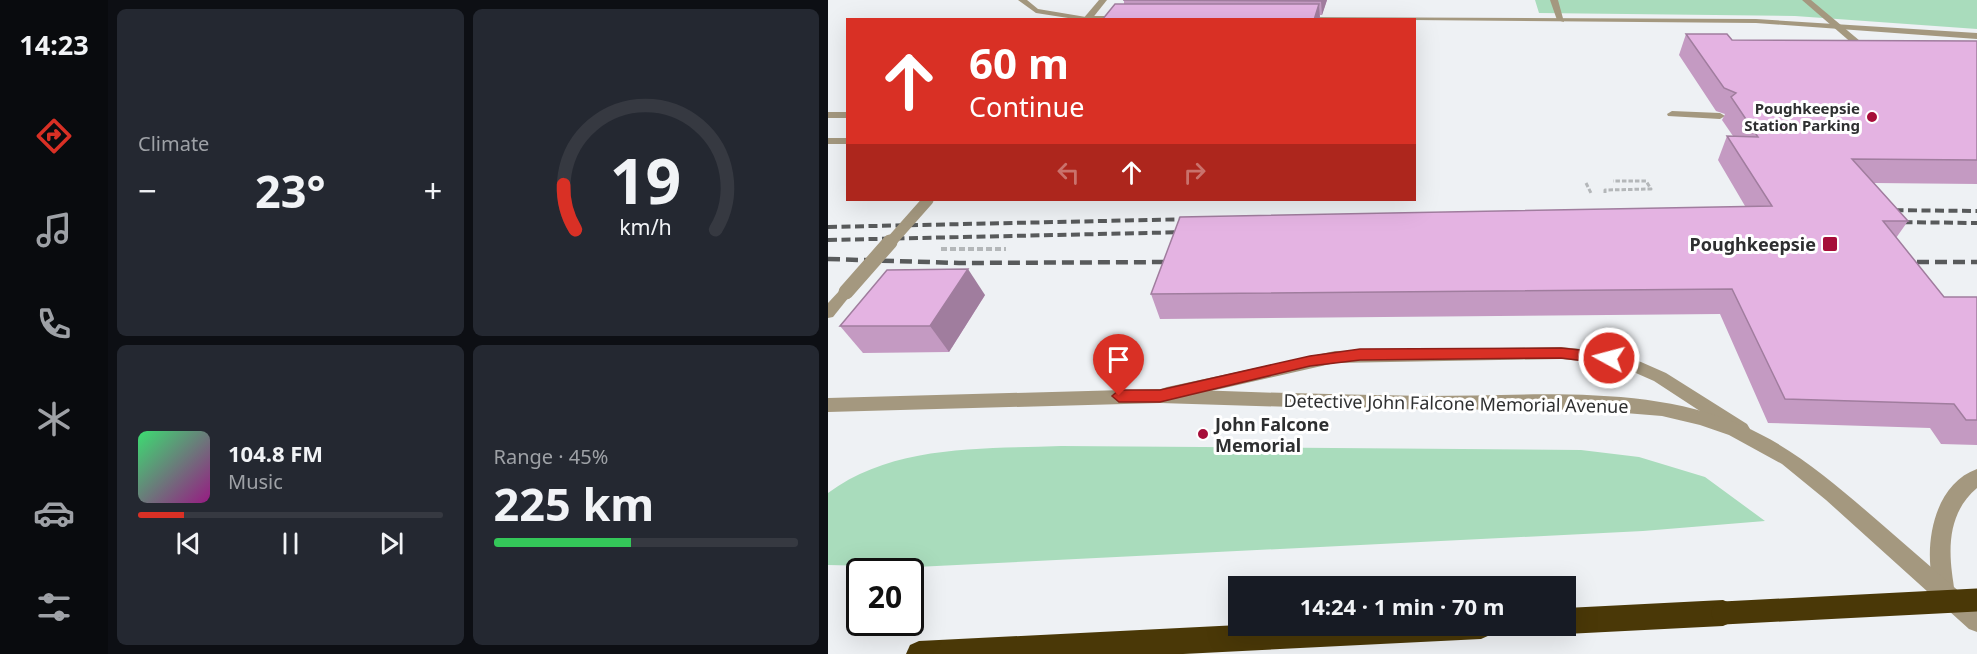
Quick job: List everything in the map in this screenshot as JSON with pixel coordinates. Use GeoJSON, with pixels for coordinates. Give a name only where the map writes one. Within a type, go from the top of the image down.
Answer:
{"type":"FeatureCollection","features":[{"type":"Feature","properties":{"kind":"highway"},"geometry":{"type":"LineString","coordinates":[[1576,620],[1964,602]]}},
{"type":"Feature","properties":{"kind":"highway"},"geometry":{"type":"LineString","coordinates":[[919,654],[1280,636]]}},
{"type":"Feature","properties":{"kind":"street"},"geometry":{"type":"LineString","coordinates":[[1022,0],[1024,4],[1036,11],[1081,18]]}},
{"type":"Feature","properties":{"kind":"street"},"geometry":{"type":"LineString","coordinates":[[1088,18],[1103,0]]}},
{"type":"Feature","properties":{"kind":"street"},"geometry":{"type":"LineString","coordinates":[[1554,0],[1561,20]]}},
{"type":"Feature","properties":{"kind":"street"},"geometry":{"type":"LineString","coordinates":[[1806,0],[1857,43]]}},
{"type":"Feature","properties":{"kind":"street"},"geometry":{"type":"LineString","coordinates":[[1416,19],[1756,21],[1977,36]]}},
{"type":"Feature","properties":{"kind":"street"},"geometry":{"type":"LineString","coordinates":[[828,115],[846,115]]}},
{"type":"Feature","properties":{"kind":"street"},"geometry":{"type":"LineString","coordinates":[[828,141],[846,141]]}},
{"type":"Feature","properties":{"kind":"street"},"geometry":{"type":"LineString","coordinates":[[828,313],[927,201]]}},
{"type":"Feature","properties":{"kind":"street"},"geometry":{"type":"LineString","coordinates":[[1160,396],[1335,357],[1468,353],[1585,355],[1626,363],[1660,377],[1766,446]]}},
{"type":"Feature","properties":{"kind":"street","name":"Detective John Falcone Memorial Avenue"},"geometry":{"type":"LineString","coordinates":[[828,405],[1160,396],[1625,405],[1662,409],[1701,418],[1735,430],[1766,446],[1820,483],[1964,602],[1977,621]]}},
{"type":"Feature","properties":{"kind":"street"},"geometry":{"type":"LineString","coordinates":[[1964,602],[1940,555],[1943,522],[1954,496],[1977,477]]}},
{"type":"Feature","properties":{"kind":"path"},"geometry":{"type":"LineString","coordinates":[[1605,193],[1605,190],[1651,189],[1646,181],[1613,181]]}},
{"type":"Feature","properties":{"kind":"path"},"geometry":{"type":"LineString","coordinates":[[1586,183],[1591,194]]}},
{"type":"Feature","properties":{"kind":"path"},"geometry":{"type":"LineString","coordinates":[[940,249],[1006,249]]}},
{"type":"Feature","properties":{"kind":"green space"},"geometry":{"type":"Polygon","coordinates":[[[1535,0],[1977,0],[1977,29],[1795,16],[1539,13],[1535,0]]]}},
{"type":"Feature","properties":{"kind":"green space"},"geometry":{"type":"Polygon","coordinates":[[[1061,446],[1581,450],[1639,457],[1705,477],[1765,521],[1643,531],[924,567],[924,558],[846,558],[846,565],[828,565],[828,493],[854,477],[881,465],[910,457],[970,449],[1061,446]]]}},
{"type":"Feature","properties":{"kind":"building"},"geometry":{"type":"Polygon","coordinates":[[[1123,0],[1322,0],[1321,1],[1123,0]]]}},
{"type":"Feature","properties":{"kind":"building"},"geometry":{"type":"Polygon","coordinates":[[[1115,4],[1319,4],[1315,18],[1104,18],[1115,4]]]}},
{"type":"Feature","properties":{"kind":"building"},"geometry":{"type":"Polygon","coordinates":[[[1686,34],[1727,34],[1732,40],[1977,41],[1977,160],[1852,159],[1908,221],[1883,221],[1944,297],[1977,297],[1977,420],[1966,420],[1954,404],[1785,399],[1732,289],[1151,294],[1180,217],[1772,206],[1727,136],[1758,137],[1731,97],[1736,93],[1724,88],[1686,34]]]}},
{"type":"Feature","properties":{"kind":"building"},"geometry":{"type":"Polygon","coordinates":[[[968,269],[930,326],[840,326],[887,270],[968,269]]]}},
{"type":"Feature","properties":{"kind":"railway"},"geometry":{"type":"LineString","coordinates":[[1881,210],[1977,211]]}},
{"type":"Feature","properties":{"kind":"railway"},"geometry":{"type":"LineString","coordinates":[[828,227],[1194,219]]}},
{"type":"Feature","properties":{"kind":"railway"},"geometry":{"type":"LineString","coordinates":[[1890,222],[1977,223]]}},
{"type":"Feature","properties":{"kind":"railway"},"geometry":{"type":"LineString","coordinates":[[828,240],[1191,232]]}},
{"type":"Feature","properties":{"kind":"railway"},"geometry":{"type":"LineString","coordinates":[[828,259],[959,263],[1179,262]]}},
{"type":"Feature","properties":{"kind":"railway"},"geometry":{"type":"LineString","coordinates":[[1899,262],[1977,262]]}},
{"type":"Feature","properties":{"kind":"place","name":"Poughkeepsie Station Parking"},"geometry":{"type":"Point","coordinates":[1872,117]}},
{"type":"Feature","properties":{"kind":"place","name":"Poughkeepsie"},"geometry":{"type":"Point","coordinates":[1830,244]}},
{"type":"Feature","properties":{"kind":"place","name":"John Falcone Memorial"},"geometry":{"type":"Point","coordinates":[1203,434]}},
{"type":"Feature","properties":{"kind":"route"},"geometry":{"type":"LineString","coordinates":[[1119,396],[1160,396],[1310,361],[1360,355],[1561,353],[1609,358]]}}]}
